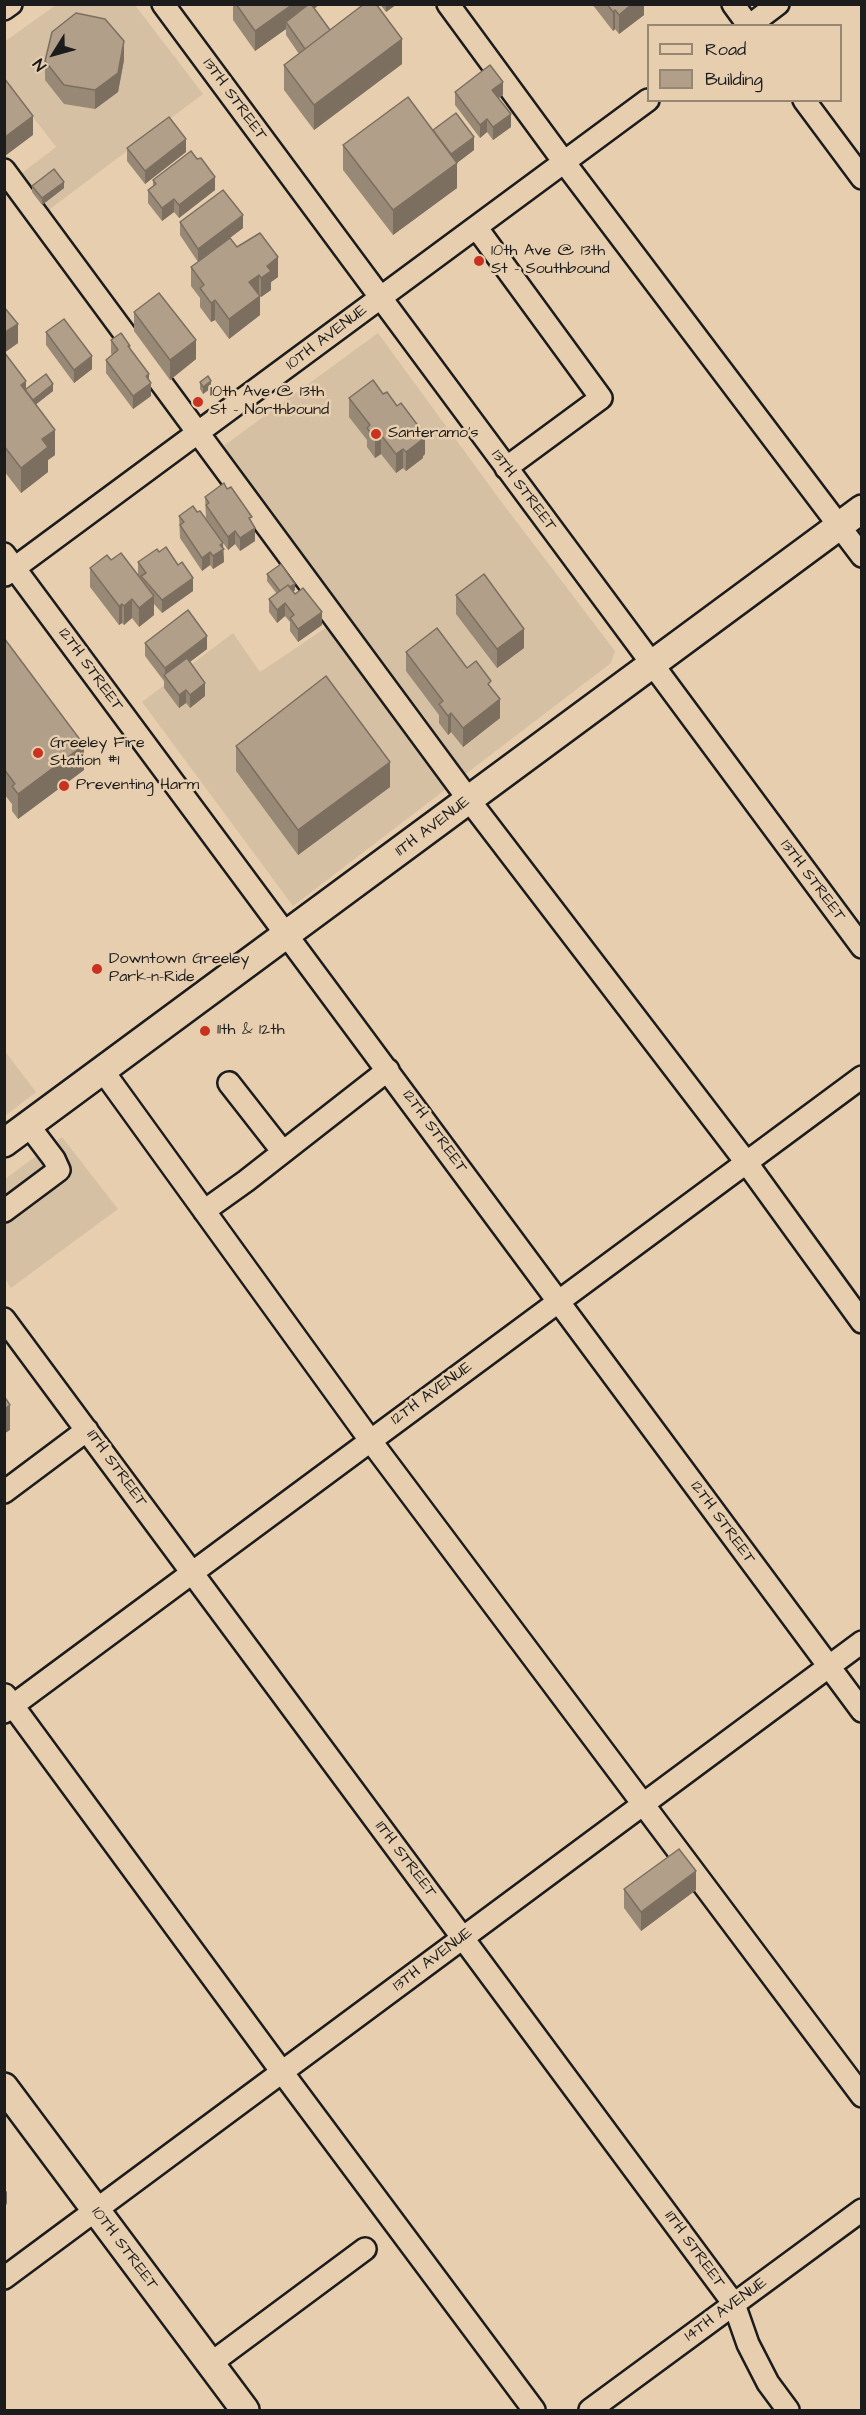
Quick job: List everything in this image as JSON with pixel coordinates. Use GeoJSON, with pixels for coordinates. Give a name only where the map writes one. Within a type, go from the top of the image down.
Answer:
{"type":"FeatureCollection","features":[{"type":"Feature","properties":{"kind":"main road","name":"11TH AVENUE"},"geometry":{"type":"LineString","coordinates":[[4,1143],[861,509]]}},
{"type":"Feature","properties":{"kind":"main road","name":"10TH STREET"},"geometry":{"type":"LineString","coordinates":[[4,2087],[245,2410]]}},
{"type":"Feature","properties":{"kind":"street"},"geometry":{"type":"LineString","coordinates":[[4,9],[11,4]]}},
{"type":"Feature","properties":{"kind":"street","name":"13TH STREET"},"geometry":{"type":"LineString","coordinates":[[163,4],[861,947]]}},
{"type":"Feature","properties":{"kind":"street"},"geometry":{"type":"LineString","coordinates":[[448,4],[861,556]]}},
{"type":"Feature","properties":{"kind":"street"},"geometry":{"type":"LineString","coordinates":[[733,4],[748,24]]}},
{"type":"Feature","properties":{"kind":"street"},"geometry":{"type":"LineString","coordinates":[[752,24],[778,4]]}},
{"type":"Feature","properties":{"kind":"street","name":"10TH AVENUE"},"geometry":{"type":"LineString","coordinates":[[8,566],[199,432],[647,101]]}},
{"type":"Feature","properties":{"kind":"street"},"geometry":{"type":"LineString","coordinates":[[805,102],[861,178]]}},
{"type":"Feature","properties":{"kind":"street"},"geometry":{"type":"LineString","coordinates":[[4,170],[470,800],[746,1162],[861,1322]]}},
{"type":"Feature","properties":{"kind":"street"},"geometry":{"type":"LineString","coordinates":[[476,227],[601,398],[506,468]]}},
{"type":"Feature","properties":{"kind":"street","name":"12TH STREET"},"geometry":{"type":"LineString","coordinates":[[8,566],[288,934],[861,1711]]}},
{"type":"Feature","properties":{"kind":"street"},"geometry":{"type":"LineString","coordinates":[[204,1211],[388,1070]]}},
{"type":"Feature","properties":{"kind":"street"},"geometry":{"type":"LineString","coordinates":[[103,1071],[370,1440],[861,2096]]}},
{"type":"Feature","properties":{"kind":"street","name":"12TH AVENUE"},"geometry":{"type":"LineString","coordinates":[[7,1704],[192,1574],[861,1077]]}},
{"type":"Feature","properties":{"kind":"street"},"geometry":{"type":"LineString","coordinates":[[229,1083],[283,1152]]}},
{"type":"Feature","properties":{"kind":"street"},"geometry":{"type":"LineString","coordinates":[[7,1205],[59,1170],[54,1159],[29,1125]]}},
{"type":"Feature","properties":{"kind":"street","name":"11TH STREET"},"geometry":{"type":"LineString","coordinates":[[4,1319],[734,2304],[748,2343],[768,2383],[788,2410]]}},
{"type":"Feature","properties":{"kind":"street"},"geometry":{"type":"LineString","coordinates":[[4,1492],[87,1431]]}},
{"type":"Feature","properties":{"kind":"street","name":"13TH AVENUE"},"geometry":{"type":"LineString","coordinates":[[4,2277],[861,1642]]}},
{"type":"Feature","properties":{"kind":"street"},"geometry":{"type":"LineString","coordinates":[[7,1704],[534,2410]]}},
{"type":"Feature","properties":{"kind":"street","name":"14TH AVENUE"},"geometry":{"type":"LineString","coordinates":[[590,2410],[861,2210]]}},
{"type":"Feature","properties":{"kind":"street"},"geometry":{"type":"LineString","coordinates":[[210,2364],[365,2249]]}},
{"type":"Feature","properties":{"kind":"shaded area"},"geometry":{"type":"Polygon","coordinates":[[[56,5],[135,5],[203,94],[46,212],[18,176],[56,147],[5,81],[4,42],[56,5]]]}},
{"type":"Feature","properties":{"kind":"shaded area"},"geometry":{"type":"Polygon","coordinates":[[[378,333],[500,500],[615,651],[611,663],[293,906],[142,702],[233,633],[260,672],[327,627],[207,458],[378,333]]]}},
{"type":"Feature","properties":{"kind":"shaded area"},"geometry":{"type":"Polygon","coordinates":[[[4,1050],[36,1092],[5,1116],[4,1116],[4,1050]]]}},
{"type":"Feature","properties":{"kind":"shaded area"},"geometry":{"type":"Polygon","coordinates":[[[62,1137],[118,1209],[11,1288],[5,1279],[5,1179],[62,1137]]]}},
{"type":"Feature","properties":{"kind":"building"},"geometry":{"type":"Polygon","coordinates":[[[236,4],[293,4],[255,31],[236,4]]]}},
{"type":"Feature","properties":{"kind":"building"},"geometry":{"type":"Polygon","coordinates":[[[309,4],[330,30],[305,49],[286,22],[309,4]]]}},
{"type":"Feature","properties":{"kind":"building"},"geometry":{"type":"Polygon","coordinates":[[[364,4],[376,4],[402,39],[314,105],[284,65],[364,4]]]}},
{"type":"Feature","properties":{"kind":"building"},"geometry":{"type":"Polygon","coordinates":[[[607,4],[632,4],[619,15],[615,10],[613,12],[607,4]]]}},
{"type":"Feature","properties":{"kind":"building"},"geometry":{"type":"Polygon","coordinates":[[[76,13],[105,19],[124,41],[118,73],[95,90],[64,85],[45,61],[52,32],[76,13]]]}},
{"type":"Feature","properties":{"kind":"building"},"geometry":{"type":"Polygon","coordinates":[[[490,65],[503,82],[492,90],[511,114],[493,127],[487,119],[480,125],[455,92],[490,65]]]}},
{"type":"Feature","properties":{"kind":"building"},"geometry":{"type":"Polygon","coordinates":[[[4,78],[33,116],[5,137],[4,137],[4,78]]]}},
{"type":"Feature","properties":{"kind":"building"},"geometry":{"type":"Polygon","coordinates":[[[408,97],[457,163],[393,210],[343,145],[408,97]]]}},
{"type":"Feature","properties":{"kind":"building"},"geometry":{"type":"Polygon","coordinates":[[[456,113],[474,137],[451,154],[433,130],[456,113]]]}},
{"type":"Feature","properties":{"kind":"building"},"geometry":{"type":"Polygon","coordinates":[[[169,117],[186,139],[145,171],[127,148],[169,117]]]}},
{"type":"Feature","properties":{"kind":"building"},"geometry":{"type":"Polygon","coordinates":[[[191,151],[197,159],[201,158],[215,177],[179,205],[174,199],[162,208],[148,190],[156,184],[153,180],[191,151]]]}},
{"type":"Feature","properties":{"kind":"building"},"geometry":{"type":"Polygon","coordinates":[[[54,169],[64,182],[42,198],[32,186],[54,169]]]}},
{"type":"Feature","properties":{"kind":"building"},"geometry":{"type":"Polygon","coordinates":[[[223,190],[243,215],[198,249],[180,222],[223,190]]]}},
{"type":"Feature","properties":{"kind":"building"},"geometry":{"type":"Polygon","coordinates":[[[260,233],[278,257],[267,266],[271,271],[249,282],[260,296],[229,319],[215,300],[211,303],[200,288],[204,285],[191,267],[230,238],[237,247],[260,233]]]}},
{"type":"Feature","properties":{"kind":"building"},"geometry":{"type":"Polygon","coordinates":[[[159,293],[196,340],[170,360],[134,312],[159,293]]]}},
{"type":"Feature","properties":{"kind":"building"},"geometry":{"type":"Polygon","coordinates":[[[4,307],[18,324],[4,333],[4,307]]]}},
{"type":"Feature","properties":{"kind":"building"},"geometry":{"type":"Polygon","coordinates":[[[64,319],[92,356],[74,370],[46,332],[64,319]]]}},
{"type":"Feature","properties":{"kind":"building"},"geometry":{"type":"Polygon","coordinates":[[[121,333],[149,374],[146,376],[151,383],[133,396],[106,360],[118,350],[111,340],[121,333]]]}},
{"type":"Feature","properties":{"kind":"building"},"geometry":{"type":"Polygon","coordinates":[[[4,352],[26,381],[21,385],[55,430],[42,439],[48,447],[21,468],[4,446],[4,352]]]}},
{"type":"Feature","properties":{"kind":"building"},"geometry":{"type":"Polygon","coordinates":[[[46,374],[53,384],[33,400],[26,389],[46,374]]]}},
{"type":"Feature","properties":{"kind":"building"},"geometry":{"type":"Polygon","coordinates":[[[208,376],[211,381],[203,387],[200,382],[208,376]]]}},
{"type":"Feature","properties":{"kind":"building"},"geometry":{"type":"Polygon","coordinates":[[[373,380],[383,394],[387,392],[397,406],[401,403],[425,435],[406,452],[403,449],[396,454],[381,435],[375,439],[367,428],[370,425],[349,398],[373,380]]]}},
{"type":"Feature","properties":{"kind":"building"},"geometry":{"type":"Polygon","coordinates":[[[224,483],[227,489],[231,487],[252,517],[249,518],[255,528],[240,538],[235,531],[228,537],[206,505],[209,503],[205,497],[224,483]]]}},
{"type":"Feature","properties":{"kind":"building"},"geometry":{"type":"Polygon","coordinates":[[[193,506],[197,512],[200,511],[223,543],[220,545],[224,549],[213,556],[210,552],[202,558],[180,525],[184,522],[179,516],[193,506]]]}},
{"type":"Feature","properties":{"kind":"building"},"geometry":{"type":"Polygon","coordinates":[[[166,547],[178,565],[182,562],[193,578],[162,600],[141,576],[146,573],[138,562],[157,549],[159,552],[166,547]]]}},
{"type":"Feature","properties":{"kind":"building"},"geometry":{"type":"Polygon","coordinates":[[[121,553],[154,596],[139,608],[132,599],[124,606],[122,604],[119,606],[90,568],[107,555],[111,560],[121,553]]]}},
{"type":"Feature","properties":{"kind":"building"},"geometry":{"type":"Polygon","coordinates":[[[281,564],[295,584],[290,587],[288,585],[280,591],[267,574],[281,564]]]}},
{"type":"Feature","properties":{"kind":"building"},"geometry":{"type":"Polygon","coordinates":[[[484,574],[524,629],[497,649],[456,595],[484,574]]]}},
{"type":"Feature","properties":{"kind":"building"},"geometry":{"type":"Polygon","coordinates":[[[288,585],[295,594],[303,588],[322,612],[298,629],[290,618],[294,615],[285,603],[277,610],[269,599],[288,585]]]}},
{"type":"Feature","properties":{"kind":"building"},"geometry":{"type":"Polygon","coordinates":[[[188,610],[207,636],[165,668],[145,643],[188,610]]]}},
{"type":"Feature","properties":{"kind":"building"},"geometry":{"type":"Polygon","coordinates":[[[437,628],[467,668],[476,661],[491,681],[488,684],[500,699],[463,728],[451,713],[448,716],[439,704],[443,701],[406,652],[437,628]]]}},
{"type":"Feature","properties":{"kind":"building","name":"Greeley Fire Station #1"},"geometry":{"type":"Polygon","coordinates":[[[4,638],[84,745],[18,794],[12,786],[15,784],[4,769],[4,638]]]}},
{"type":"Feature","properties":{"kind":"building"},"geometry":{"type":"Polygon","coordinates":[[[187,658],[205,683],[190,695],[186,690],[179,695],[164,675],[187,658]]]}},
{"type":"Feature","properties":{"kind":"building"},"geometry":{"type":"Polygon","coordinates":[[[326,676],[390,762],[298,830],[236,746],[326,676]]]}},
{"type":"Feature","properties":{"kind":"building"},"geometry":{"type":"Polygon","coordinates":[[[4,1396],[10,1405],[4,1409],[4,1396]]]}},
{"type":"Feature","properties":{"kind":"building"},"geometry":{"type":"Polygon","coordinates":[[[679,1849],[696,1871],[641,1912],[624,1889],[679,1849]]]}},
{"type":"Feature","properties":{"kind":"place","name":"10th Ave @ 13th St - Southbound"},"geometry":{"type":"Point","coordinates":[479,261]}},
{"type":"Feature","properties":{"kind":"place","name":"10th Ave @ 13th St - Northbound"},"geometry":{"type":"Point","coordinates":[198,402]}},
{"type":"Feature","properties":{"kind":"place","name":"Santeramo's"},"geometry":{"type":"Point","coordinates":[376,434]}},
{"type":"Feature","properties":{"kind":"place","name":"Greeley Fire Station #1"},"geometry":{"type":"Point","coordinates":[38,753]}},
{"type":"Feature","properties":{"kind":"place","name":"Preventing Harm"},"geometry":{"type":"Point","coordinates":[64,786]}},
{"type":"Feature","properties":{"kind":"place","name":"Downtown Greeley Park-n-Ride"},"geometry":{"type":"Point","coordinates":[97,969]}},
{"type":"Feature","properties":{"kind":"place","name":"11th & 12th"},"geometry":{"type":"Point","coordinates":[205,1031]}}]}
